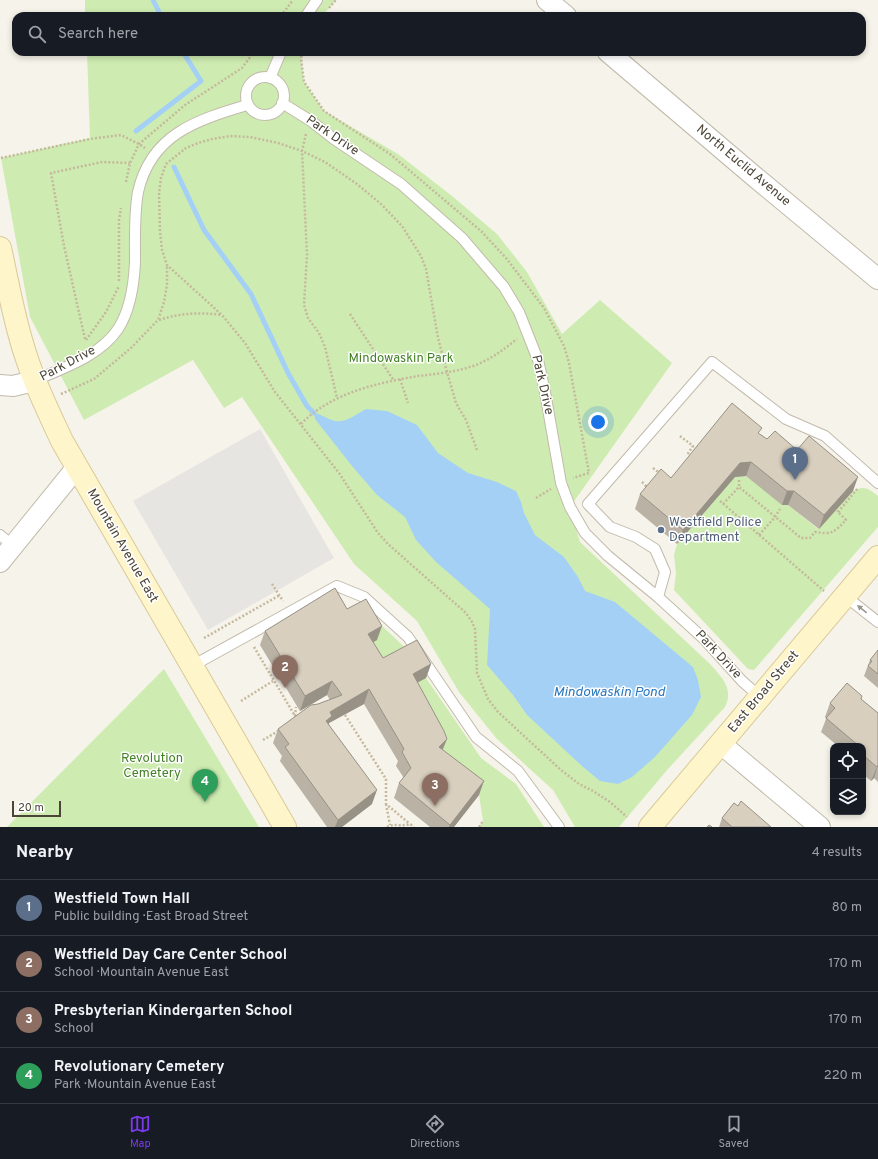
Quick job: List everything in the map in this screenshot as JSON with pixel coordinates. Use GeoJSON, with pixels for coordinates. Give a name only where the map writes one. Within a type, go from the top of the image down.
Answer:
{"type":"FeatureCollection","features":[{"type":"Feature","properties":{"kind":"street"},"geometry":{"type":"LineString","coordinates":[[547,0],[561,12]]}},
{"type":"Feature","properties":{"kind":"street","name":"North Euclid Avenue"},"geometry":{"type":"LineString","coordinates":[[613,56],[878,279]]}},
{"type":"Feature","properties":{"kind":"street","name":"Mountain Avenue East"},"geometry":{"type":"LineString","coordinates":[[0,248],[16,321],[34,381],[62,441],[285,827]]}},
{"type":"Feature","properties":{"kind":"street"},"geometry":{"type":"LineString","coordinates":[[0,385],[13,386],[34,381]]}},
{"type":"Feature","properties":{"kind":"street"},"geometry":{"type":"LineString","coordinates":[[0,562],[6,541],[77,467]]}},
{"type":"Feature","properties":{"kind":"street","name":"East Broad Street"},"geometry":{"type":"LineString","coordinates":[[650,827],[760,697],[836,594],[878,557]]}},
{"type":"Feature","properties":{"kind":"street"},"geometry":{"type":"LineString","coordinates":[[721,744],[820,827]]}},
{"type":"Feature","properties":{"kind":"lane"},"geometry":{"type":"LineString","coordinates":[[309,12],[317,0]]}},
{"type":"Feature","properties":{"kind":"lane"},"geometry":{"type":"LineString","coordinates":[[270,78],[279,56]]}},
{"type":"Feature","properties":{"kind":"lane"},"geometry":{"type":"LineString","coordinates":[[257,78],[270,78],[280,85],[284,97],[282,103],[274,112],[262,115],[256,113],[247,105],[246,92],[252,82],[257,78]]}},
{"type":"Feature","properties":{"kind":"lane","name":"Park Drive"},"geometry":{"type":"LineString","coordinates":[[282,103],[311,121],[334,139],[401,184],[462,238],[504,287],[519,312],[538,360],[561,483],[570,507],[585,533],[608,556],[658,597],[703,638],[742,681],[760,697]]}},
{"type":"Feature","properties":{"kind":"lane","name":"Park Drive"},"geometry":{"type":"LineString","coordinates":[[34,381],[88,356],[106,343],[118,328],[125,315],[131,297],[134,279],[136,208],[138,192],[149,162],[154,155],[163,144],[188,126],[215,114],[247,105]]}},
{"type":"Feature","properties":{"kind":"lane"},"geometry":{"type":"LineString","coordinates":[[570,507],[588,504],[712,362],[786,419],[825,436],[878,483]]}},
{"type":"Feature","properties":{"kind":"lane"},"geometry":{"type":"LineString","coordinates":[[588,504],[610,528],[636,537],[655,549],[665,572],[658,597]]}},
{"type":"Feature","properties":{"kind":"lane"},"geometry":{"type":"LineString","coordinates":[[192,666],[337,586],[364,597],[408,637],[476,737],[518,771],[559,827]]}},
{"type":"Feature","properties":{"kind":"lane"},"geometry":{"type":"LineString","coordinates":[[836,594],[878,622]]}},
{"type":"Feature","properties":{"kind":"path"},"geometry":{"type":"LineString","coordinates":[[284,12],[293,0]]}},
{"type":"Feature","properties":{"kind":"path"},"geometry":{"type":"LineString","coordinates":[[324,111],[311,121],[304,140],[302,151],[307,255],[304,305],[308,318],[319,333],[325,347],[337,398]]}},
{"type":"Feature","properties":{"kind":"path"},"geometry":{"type":"LineString","coordinates":[[2,158],[90,138],[121,135],[139,144],[166,164]]}},
{"type":"Feature","properties":{"kind":"path"},"geometry":{"type":"LineString","coordinates":[[61,394],[94,379],[131,348],[158,320],[164,302],[167,285],[167,264],[162,250],[160,231],[159,193],[161,178],[166,164],[186,148],[212,138],[230,136],[250,137],[278,143],[302,151],[325,162],[357,184],[381,204],[402,226],[426,269],[438,338],[447,372],[456,403],[466,420],[477,450]]}},
{"type":"Feature","properties":{"kind":"path"},"geometry":{"type":"LineString","coordinates":[[86,340],[64,246],[51,173],[102,162],[130,163]]}},
{"type":"Feature","properties":{"kind":"path"},"geometry":{"type":"LineString","coordinates":[[167,264],[222,314],[245,343],[275,392],[339,473],[378,533],[388,544],[466,613],[475,629],[477,673],[488,699],[498,712],[579,784],[610,802],[628,817]]}},
{"type":"Feature","properties":{"kind":"path"},"geometry":{"type":"LineString","coordinates":[[158,320],[172,315],[199,312],[222,314]]}},
{"type":"Feature","properties":{"kind":"path"},"geometry":{"type":"LineString","coordinates":[[350,314],[394,381]]}},
{"type":"Feature","properties":{"kind":"path"},"geometry":{"type":"LineString","coordinates":[[300,424],[306,418],[337,398],[372,386],[400,379],[447,372],[472,366],[492,358],[527,332]]}},
{"type":"Feature","properties":{"kind":"path"},"geometry":{"type":"LineString","coordinates":[[400,379],[408,403]]}},
{"type":"Feature","properties":{"kind":"path"},"geometry":{"type":"LineString","coordinates":[[680,436],[693,446],[687,455]]}},
{"type":"Feature","properties":{"kind":"path"},"geometry":{"type":"LineString","coordinates":[[654,468],[664,477]]}},
{"type":"Feature","properties":{"kind":"path"},"geometry":{"type":"LineString","coordinates":[[739,480],[740,487],[801,538],[810,538],[815,532],[826,534],[833,533],[846,520],[838,512],[858,488]]}},
{"type":"Feature","properties":{"kind":"path"},"geometry":{"type":"LineString","coordinates":[[642,482],[648,488]]}},
{"type":"Feature","properties":{"kind":"path"},"geometry":{"type":"LineString","coordinates":[[723,504],[740,487]]}},
{"type":"Feature","properties":{"kind":"path"},"geometry":{"type":"LineString","coordinates":[[720,501],[759,535],[836,594]]}},
{"type":"Feature","properties":{"kind":"path"},"geometry":{"type":"LineString","coordinates":[[759,535],[780,509]]}},
{"type":"Feature","properties":{"kind":"path"},"geometry":{"type":"LineString","coordinates":[[272,584],[290,612]]}},
{"type":"Feature","properties":{"kind":"path"},"geometry":{"type":"LineString","coordinates":[[204,638],[280,595]]}},
{"type":"Feature","properties":{"kind":"path"},"geometry":{"type":"LineString","coordinates":[[260,643],[254,647],[295,716],[299,718],[293,722]]}},
{"type":"Feature","properties":{"kind":"path"},"geometry":{"type":"LineString","coordinates":[[241,700],[273,681]]}},
{"type":"Feature","properties":{"kind":"path"},"geometry":{"type":"LineString","coordinates":[[295,716],[296,707]]}},
{"type":"Feature","properties":{"kind":"path"},"geometry":{"type":"LineString","coordinates":[[345,715],[386,779],[388,826],[404,826],[410,824]]}},
{"type":"Feature","properties":{"kind":"path"},"geometry":{"type":"LineString","coordinates":[[263,740],[281,729]]}},
{"type":"Feature","properties":{"kind":"path"},"geometry":{"type":"LineString","coordinates":[[386,804],[414,827]]}},
{"type":"Feature","properties":{"kind":"path"},"geometry":{"type":"LineString","coordinates":[[479,827],[483,821]]}},
{"type":"Feature","properties":{"kind":"green space"},"geometry":{"type":"Polygon","coordinates":[[[85,0],[336,0],[326,12],[85,12],[85,0]]]}},
{"type":"Feature","properties":{"kind":"green space","name":"Mindowaskin Park"},"geometry":{"type":"Polygon","coordinates":[[[87,56],[302,56],[304,82],[324,111],[398,154],[452,196],[497,234],[527,272],[562,334],[600,300],[672,363],[570,507],[580,542],[710,664],[725,684],[728,694],[725,707],[668,769],[619,827],[575,827],[553,790],[497,739],[459,692],[417,621],[354,564],[242,397],[224,408],[193,360],[84,420],[30,317],[1,158],[90,138],[87,56]]]}},
{"type":"Feature","properties":{"kind":"green space"},"geometry":{"type":"Polygon","coordinates":[[[746,476],[788,505],[818,529],[853,491],[863,488],[872,491],[878,496],[878,527],[754,670],[748,669],[674,590],[676,573],[674,555],[677,544],[735,477],[746,476]]]}},
{"type":"Feature","properties":{"kind":"green space"},"geometry":{"type":"Polygon","coordinates":[[[366,611],[412,654],[378,672],[366,611]]]}},
{"type":"Feature","properties":{"kind":"green space","name":"Revolution Cemetery"},"geometry":{"type":"Polygon","coordinates":[[[164,669],[259,827],[7,827],[164,669]]]}},
{"type":"Feature","properties":{"kind":"green space"},"geometry":{"type":"Polygon","coordinates":[[[426,678],[481,758],[516,784],[544,827],[479,827],[483,821],[479,795],[434,761],[407,688],[426,678]]]}},
{"type":"Feature","properties":{"kind":"shaded area"},"geometry":{"type":"Polygon","coordinates":[[[260,429],[334,558],[208,630],[133,501],[260,429]]]}},
{"type":"Feature","properties":{"kind":"water","name":"Mindowaskin Pond"},"geometry":{"type":"Polygon","coordinates":[[[366,409],[387,411],[417,425],[438,453],[468,473],[497,482],[516,491],[524,513],[535,535],[564,557],[578,577],[585,591],[615,602],[693,667],[698,680],[701,697],[692,715],[655,757],[632,777],[618,784],[600,781],[527,715],[513,695],[487,665],[490,609],[436,562],[416,540],[405,517],[377,495],[315,419],[314,413],[332,420],[341,421],[366,409]]]}},
{"type":"Feature","properties":{"kind":"building"},"geometry":{"type":"Polygon","coordinates":[[[732,403],[762,428],[758,433],[767,439],[775,431],[797,450],[809,436],[858,477],[824,515],[794,491],[787,491],[751,462],[740,463],[683,530],[640,494],[661,469],[671,478],[732,403]]]}},
{"type":"Feature","properties":{"kind":"building"},"geometry":{"type":"Polygon","coordinates":[[[335,588],[347,609],[366,599],[382,626],[368,634],[383,658],[417,640],[431,664],[413,674],[447,739],[439,747],[484,781],[450,825],[399,783],[411,768],[402,752],[404,749],[369,689],[330,712],[332,716],[326,721],[377,790],[338,820],[285,747],[289,744],[278,729],[311,705],[342,695],[332,681],[305,696],[265,631],[335,588]]]}},
{"type":"Feature","properties":{"kind":"building"},"geometry":{"type":"Polygon","coordinates":[[[878,650],[878,674],[868,666],[872,661],[870,660],[878,650]]]}},
{"type":"Feature","properties":{"kind":"building"},"geometry":{"type":"Polygon","coordinates":[[[847,683],[862,696],[861,699],[878,713],[877,767],[866,758],[866,743],[855,743],[826,718],[835,708],[830,703],[847,683]]]}},
{"type":"Feature","properties":{"kind":"building"},"geometry":{"type":"Polygon","coordinates":[[[741,801],[771,827],[732,827],[722,818],[734,803],[738,806],[741,801]]]}},
{"type":"Feature","properties":{"kind":"waterway"},"geometry":{"type":"LineString","coordinates":[[153,0],[159,12]]}},
{"type":"Feature","properties":{"kind":"waterway"},"geometry":{"type":"LineString","coordinates":[[136,131],[201,81],[185,56]]}},
{"type":"Feature","properties":{"kind":"waterway"},"geometry":{"type":"LineString","coordinates":[[174,167],[204,230],[251,294],[288,373],[307,406],[314,413]]}},
{"type":"Feature","properties":{"kind":"place","name":"Westfield Town Hall"},"geometry":{"type":"Point","coordinates":[795,480]}},
{"type":"Feature","properties":{"kind":"place","name":"Westfield Police Department"},"geometry":{"type":"Point","coordinates":[661,530]}},
{"type":"Feature","properties":{"kind":"place","name":"Westfield Day Care Center School"},"geometry":{"type":"Point","coordinates":[285,688]}},
{"type":"Feature","properties":{"kind":"place","name":"Revolutionary Cemetery"},"geometry":{"type":"Point","coordinates":[205,802]}},
{"type":"Feature","properties":{"kind":"place","name":"Presbyterian Kindergarten School"},"geometry":{"type":"Point","coordinates":[435,806]}}]}
